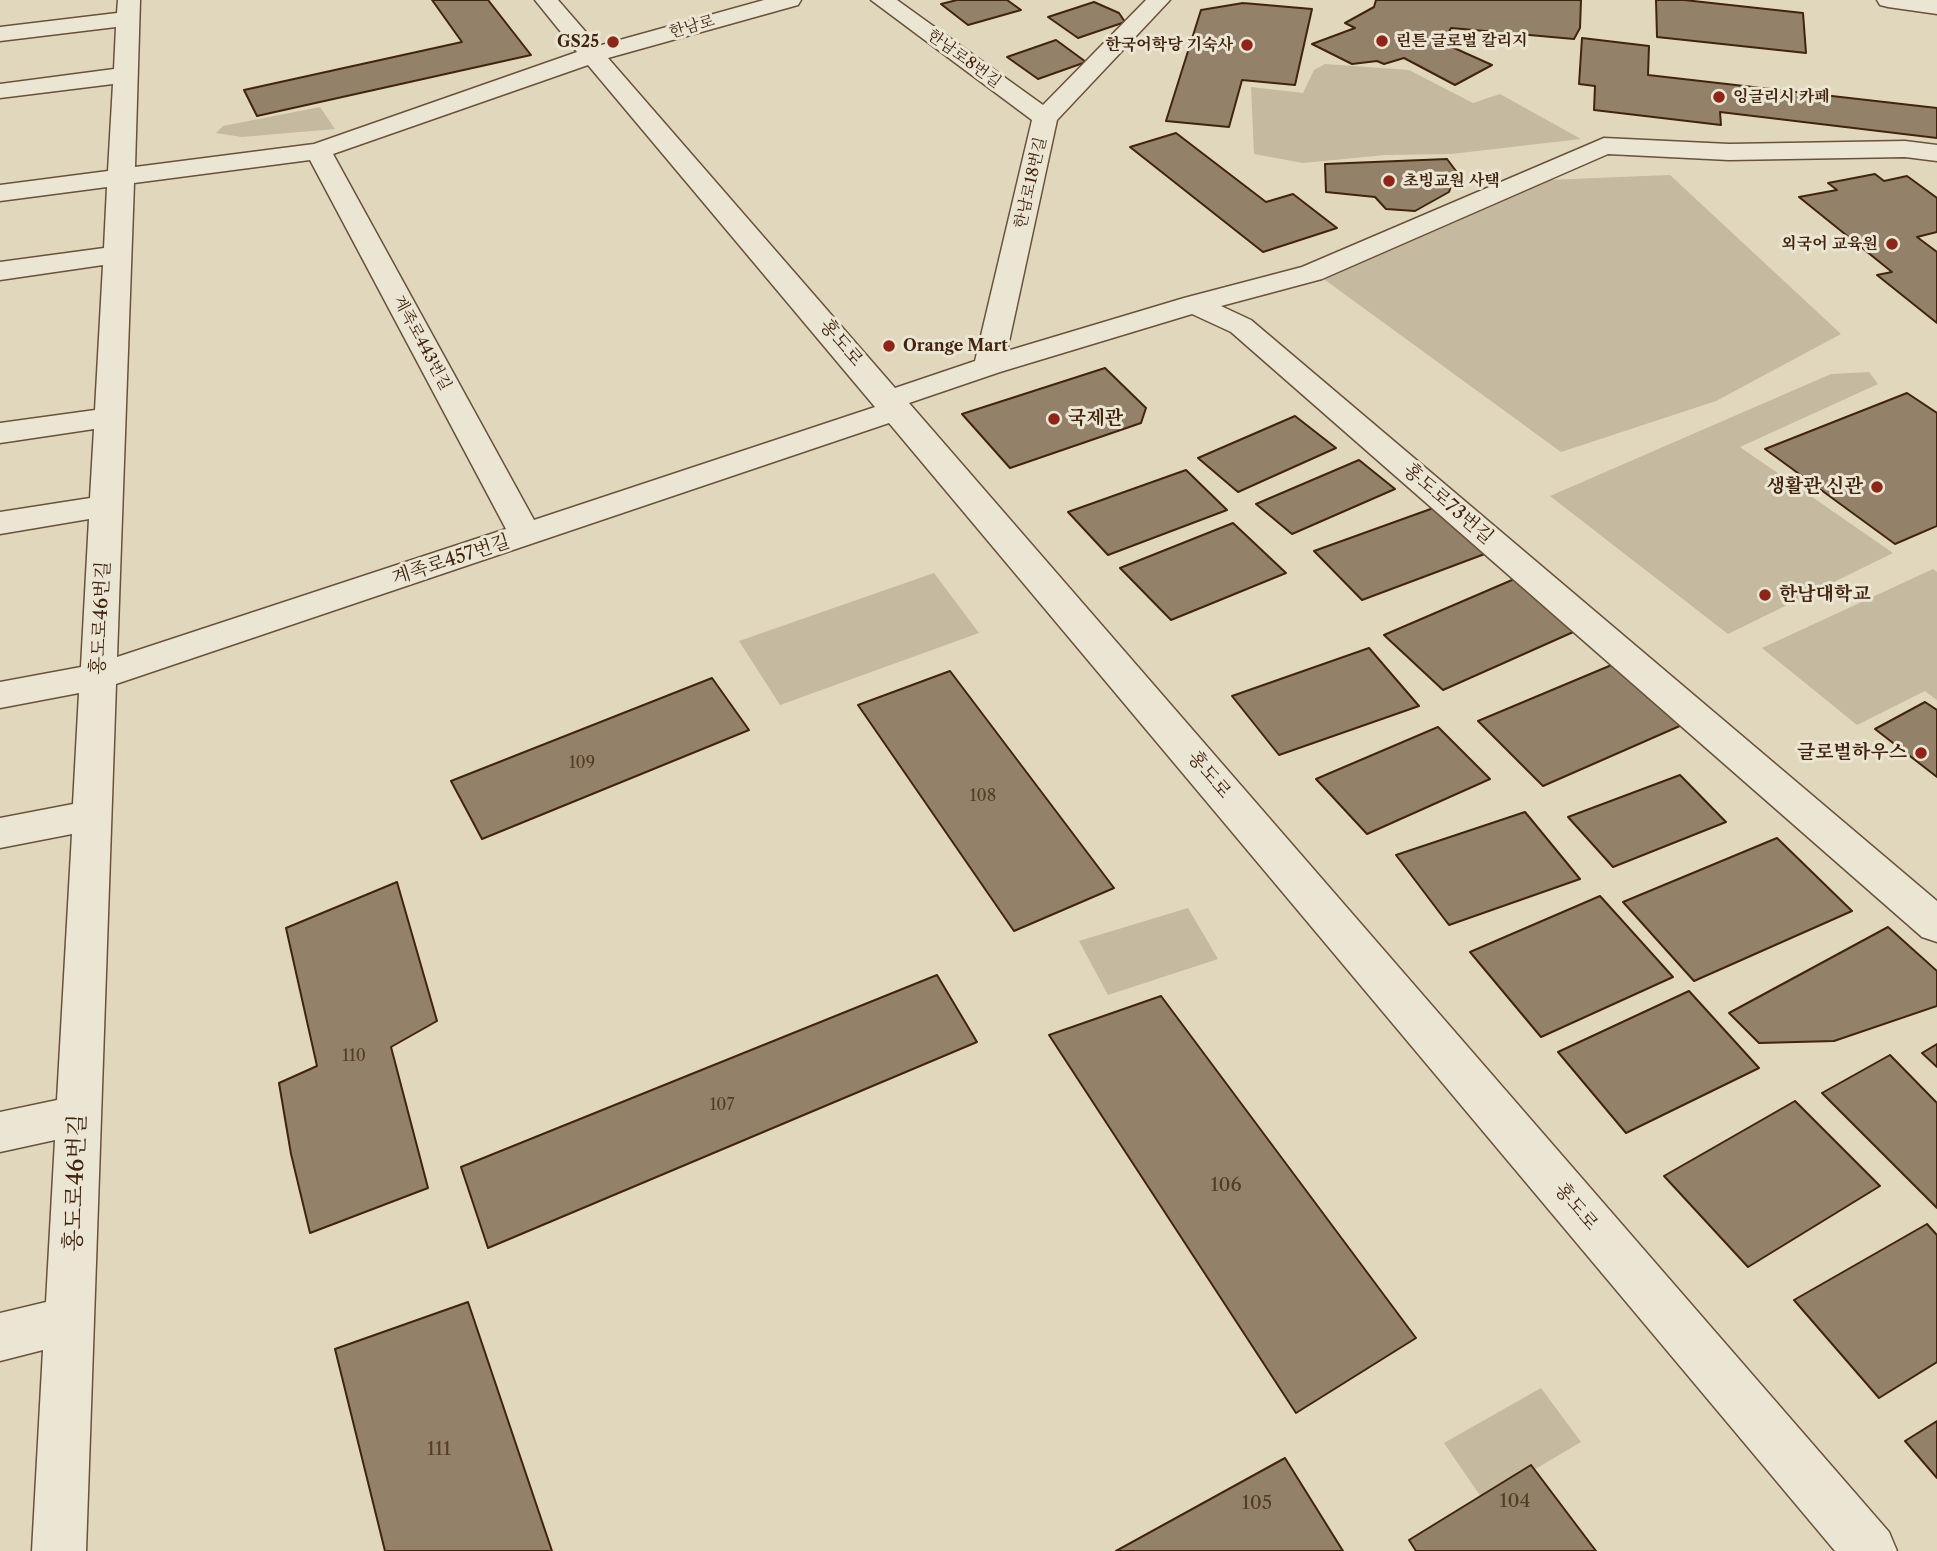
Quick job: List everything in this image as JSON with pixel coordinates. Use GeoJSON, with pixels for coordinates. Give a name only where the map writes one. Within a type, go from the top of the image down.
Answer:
{"type":"FeatureCollection","features":[{"type":"Feature","properties":{"kind":"street","name":"홍도로"},"geometry":{"type":"LineString","coordinates":[[546,0],[595,54],[1870,1551]]}},
{"type":"Feature","properties":{"kind":"street","name":"한남로"},"geometry":{"type":"LineString","coordinates":[[595,54],[790,0]]}},
{"type":"Feature","properties":{"kind":"street","name":"한남로8번길"},"geometry":{"type":"LineString","coordinates":[[882,0],[1045,118]]}},
{"type":"Feature","properties":{"kind":"street","name":"한남로18번길"},"geometry":{"type":"LineString","coordinates":[[989,366],[1045,118],[1159,0]]}},
{"type":"Feature","properties":{"kind":"street"},"geometry":{"type":"LineString","coordinates":[[1888,0],[1937,7]]}},
{"type":"Feature","properties":{"kind":"street"},"geometry":{"type":"LineString","coordinates":[[0,34],[128,9]]}},
{"type":"Feature","properties":{"kind":"street","name":"홍도로46번길"},"geometry":{"type":"LineString","coordinates":[[59,1551],[128,9]]}},
{"type":"Feature","properties":{"kind":"street"},"geometry":{"type":"LineString","coordinates":[[0,193],[318,151],[595,54]]}},
{"type":"Feature","properties":{"kind":"street"},"geometry":{"type":"LineString","coordinates":[[0,90],[125,75]]}},
{"type":"Feature","properties":{"kind":"street"},"geometry":{"type":"LineString","coordinates":[[893,405],[989,366],[1194,304],[1312,273],[1604,146],[1729,152],[1905,149],[1937,153]]}},
{"type":"Feature","properties":{"kind":"street","name":"계족로443번길"},"geometry":{"type":"LineString","coordinates":[[318,151],[526,535]]}},
{"type":"Feature","properties":{"kind":"street"},"geometry":{"type":"LineString","coordinates":[[0,271],[117,255]]}},
{"type":"Feature","properties":{"kind":"street","name":"홍도로73번길"},"geometry":{"type":"LineString","coordinates":[[1194,304],[1241,326],[1937,925]]}},
{"type":"Feature","properties":{"kind":"street","name":"계족로457번길"},"geometry":{"type":"LineString","coordinates":[[0,695],[98,677],[526,535],[893,405]]}},
{"type":"Feature","properties":{"kind":"street"},"geometry":{"type":"LineString","coordinates":[[0,433],[110,417]]}},
{"type":"Feature","properties":{"kind":"street"},"geometry":{"type":"LineString","coordinates":[[0,523],[106,506]]}},
{"type":"Feature","properties":{"kind":"street"},"geometry":{"type":"LineString","coordinates":[[0,832],[92,815]]}},
{"type":"Feature","properties":{"kind":"street"},"geometry":{"type":"LineString","coordinates":[[0,1132],[78,1115]]}},
{"type":"Feature","properties":{"kind":"street"},"geometry":{"type":"LineString","coordinates":[[0,1338],[70,1320]]}},
{"type":"Feature","properties":{"kind":"shaded area"},"geometry":{"type":"Polygon","coordinates":[[[1325,64],[1409,70],[1473,103],[1500,94],[1581,139],[1451,154],[1385,155],[1303,163],[1254,154],[1251,87],[1303,93],[1314,70],[1325,64]]]}},
{"type":"Feature","properties":{"kind":"shaded area"},"geometry":{"type":"Polygon","coordinates":[[[320,107],[335,129],[242,137],[216,133],[223,126],[320,107]]]}},
{"type":"Feature","properties":{"kind":"shaded area"},"geometry":{"type":"Polygon","coordinates":[[[1670,175],[1841,334],[1716,401],[1561,452],[1321,277],[1547,180],[1670,175]]]}},
{"type":"Feature","properties":{"kind":"shaded area"},"geometry":{"type":"Polygon","coordinates":[[[1869,372],[1878,384],[1740,447],[1893,553],[1728,634],[1550,496],[1831,374],[1869,372]]]}},
{"type":"Feature","properties":{"kind":"shaded area"},"geometry":{"type":"Polygon","coordinates":[[[1933,569],[1937,572],[1937,700],[1925,691],[1857,725],[1762,648],[1933,569]]]}},
{"type":"Feature","properties":{"kind":"shaded area"},"geometry":{"type":"Polygon","coordinates":[[[934,573],[979,633],[780,705],[739,641],[934,573]]]}},
{"type":"Feature","properties":{"kind":"shaded area"},"geometry":{"type":"Polygon","coordinates":[[[1188,908],[1218,959],[1108,995],[1079,941],[1188,908]]]}},
{"type":"Feature","properties":{"kind":"shaded area"},"geometry":{"type":"Polygon","coordinates":[[[1541,1388],[1581,1442],[1483,1500],[1444,1443],[1541,1388]]]}},
{"type":"Feature","properties":{"kind":"building"},"geometry":{"type":"Polygon","coordinates":[[[432,0],[488,0],[531,55],[257,116],[244,90],[462,42],[432,0]]]}},
{"type":"Feature","properties":{"kind":"building"},"geometry":{"type":"Polygon","coordinates":[[[957,0],[1007,0],[1021,10],[968,25],[941,4],[957,0]]]}},
{"type":"Feature","properties":{"kind":"building","name":"린튼 글로벌 칼리지"},"geometry":{"type":"Polygon","coordinates":[[[1376,0],[1581,0],[1580,28],[1574,39],[1451,28],[1443,43],[1492,65],[1455,85],[1404,58],[1384,64],[1377,61],[1352,64],[1312,44],[1355,28],[1345,23],[1374,7],[1376,0]]]}},
{"type":"Feature","properties":{"kind":"building","name":"잉글리시 카페"},"geometry":{"type":"Polygon","coordinates":[[[1656,0],[1684,0],[1803,13],[1806,53],[1657,37],[1656,0]]]}},
{"type":"Feature","properties":{"kind":"building"},"geometry":{"type":"Polygon","coordinates":[[[1094,2],[1119,13],[1125,22],[1078,38],[1048,17],[1094,2]]]}},
{"type":"Feature","properties":{"kind":"building","name":"한국어학당 기숙사"},"geometry":{"type":"Polygon","coordinates":[[[1243,3],[1312,9],[1295,85],[1242,80],[1229,127],[1166,121],[1201,10],[1243,3]]]}},
{"type":"Feature","properties":{"kind":"building","name":"잉글리시 카페"},"geometry":{"type":"Polygon","coordinates":[[[1582,38],[1649,46],[1648,75],[1937,108],[1937,138],[1720,112],[1721,125],[1594,110],[1595,86],[1579,84],[1582,38]]]}},
{"type":"Feature","properties":{"kind":"building"},"geometry":{"type":"Polygon","coordinates":[[[1056,40],[1086,62],[1038,79],[1007,57],[1056,40]]]}},
{"type":"Feature","properties":{"kind":"building"},"geometry":{"type":"Polygon","coordinates":[[[1176,133],[1266,202],[1293,194],[1337,228],[1263,252],[1130,147],[1176,133]]]}},
{"type":"Feature","properties":{"kind":"building","name":"초빙교원 사택"},"geometry":{"type":"Polygon","coordinates":[[[1447,159],[1456,171],[1449,192],[1415,211],[1386,209],[1375,197],[1326,192],[1325,164],[1447,159]]]}},
{"type":"Feature","properties":{"kind":"building","name":"외국어 교육원"},"geometry":{"type":"Polygon","coordinates":[[[1875,174],[1884,181],[1907,176],[1937,198],[1937,232],[1917,237],[1937,252],[1937,323],[1877,275],[1892,272],[1799,197],[1837,190],[1828,183],[1875,174]]]}},
{"type":"Feature","properties":{"kind":"building","name":"국제관"},"geometry":{"type":"Polygon","coordinates":[[[1105,368],[1146,408],[1141,423],[1010,468],[962,414],[1105,368]]]}},
{"type":"Feature","properties":{"kind":"building","name":"생활관 신관"},"geometry":{"type":"Polygon","coordinates":[[[1907,393],[1937,413],[1937,526],[1895,544],[1765,449],[1907,393]]]}},
{"type":"Feature","properties":{"kind":"building"},"geometry":{"type":"Polygon","coordinates":[[[1295,416],[1336,448],[1238,492],[1198,458],[1295,416]]]}},
{"type":"Feature","properties":{"kind":"building"},"geometry":{"type":"Polygon","coordinates":[[[1359,460],[1395,489],[1292,534],[1256,504],[1359,460]]]}},
{"type":"Feature","properties":{"kind":"building"},"geometry":{"type":"Polygon","coordinates":[[[1186,470],[1227,510],[1108,555],[1068,512],[1186,470]]]}},
{"type":"Feature","properties":{"kind":"building"},"geometry":{"type":"Polygon","coordinates":[[[1439,506],[1490,552],[1362,600],[1314,551],[1439,506]]]}},
{"type":"Feature","properties":{"kind":"building"},"geometry":{"type":"Polygon","coordinates":[[[1233,523],[1286,573],[1171,620],[1120,568],[1233,523]]]}},
{"type":"Feature","properties":{"kind":"building"},"geometry":{"type":"Polygon","coordinates":[[[1519,577],[1580,629],[1443,690],[1384,635],[1519,577]]]}},
{"type":"Feature","properties":{"kind":"building"},"geometry":{"type":"Polygon","coordinates":[[[1369,648],[1419,706],[1279,755],[1232,696],[1369,648]]]}},
{"type":"Feature","properties":{"kind":"building"},"geometry":{"type":"Polygon","coordinates":[[[1614,664],[1682,725],[1543,786],[1478,721],[1614,664]]]}},
{"type":"Feature","properties":{"kind":"building"},"geometry":{"type":"Polygon","coordinates":[[[950,671],[1114,888],[1014,931],[858,705],[950,671]]]}},
{"type":"Feature","properties":{"kind":"building"},"geometry":{"type":"Polygon","coordinates":[[[712,678],[749,730],[482,839],[451,781],[712,678]]]}},
{"type":"Feature","properties":{"kind":"building","name":"글로벌하우스"},"geometry":{"type":"Polygon","coordinates":[[[1925,702],[1937,710],[1937,777],[1875,729],[1925,702]]]}},
{"type":"Feature","properties":{"kind":"building"},"geometry":{"type":"Polygon","coordinates":[[[1438,727],[1490,779],[1367,834],[1316,779],[1438,727]]]}},
{"type":"Feature","properties":{"kind":"building"},"geometry":{"type":"Polygon","coordinates":[[[1680,775],[1726,822],[1613,867],[1568,817],[1680,775]]]}},
{"type":"Feature","properties":{"kind":"building"},"geometry":{"type":"Polygon","coordinates":[[[1525,812],[1580,879],[1449,925],[1396,855],[1525,812]]]}},
{"type":"Feature","properties":{"kind":"building"},"geometry":{"type":"Polygon","coordinates":[[[1777,838],[1852,911],[1694,981],[1623,902],[1777,838]]]}},
{"type":"Feature","properties":{"kind":"building"},"geometry":{"type":"Polygon","coordinates":[[[397,882],[437,1021],[391,1047],[428,1188],[310,1233],[291,1154],[279,1083],[317,1066],[286,928],[397,882]]]}},
{"type":"Feature","properties":{"kind":"building"},"geometry":{"type":"Polygon","coordinates":[[[1600,896],[1673,977],[1541,1037],[1470,952],[1600,896]]]}},
{"type":"Feature","properties":{"kind":"building"},"geometry":{"type":"Polygon","coordinates":[[[1888,927],[1937,971],[1937,1006],[1834,1041],[1759,1043],[1729,1013],[1888,927]]]}},
{"type":"Feature","properties":{"kind":"building"},"geometry":{"type":"Polygon","coordinates":[[[937,975],[977,1042],[488,1248],[461,1167],[937,975]]]}},
{"type":"Feature","properties":{"kind":"building"},"geometry":{"type":"Polygon","coordinates":[[[1689,991],[1759,1068],[1626,1133],[1558,1052],[1689,991]]]}},
{"type":"Feature","properties":{"kind":"building"},"geometry":{"type":"Polygon","coordinates":[[[1161,996],[1416,1338],[1296,1413],[1049,1035],[1161,996]]]}},
{"type":"Feature","properties":{"kind":"building"},"geometry":{"type":"Polygon","coordinates":[[[1937,1044],[1937,1067],[1922,1053],[1937,1044]]]}},
{"type":"Feature","properties":{"kind":"building"},"geometry":{"type":"Polygon","coordinates":[[[1890,1055],[1937,1103],[1937,1208],[1822,1093],[1890,1055]]]}},
{"type":"Feature","properties":{"kind":"building"},"geometry":{"type":"Polygon","coordinates":[[[1795,1101],[1880,1186],[1748,1267],[1664,1176],[1795,1101]]]}},
{"type":"Feature","properties":{"kind":"building"},"geometry":{"type":"Polygon","coordinates":[[[1927,1224],[1937,1235],[1937,1362],[1879,1398],[1794,1300],[1927,1224]]]}},
{"type":"Feature","properties":{"kind":"building"},"geometry":{"type":"Polygon","coordinates":[[[468,1302],[552,1551],[385,1551],[335,1349],[468,1302]]]}},
{"type":"Feature","properties":{"kind":"building"},"geometry":{"type":"Polygon","coordinates":[[[1937,1421],[1937,1478],[1905,1441],[1937,1421]]]}},
{"type":"Feature","properties":{"kind":"building"},"geometry":{"type":"Polygon","coordinates":[[[1285,1458],[1343,1551],[1116,1551],[1285,1458]]]}},
{"type":"Feature","properties":{"kind":"building"},"geometry":{"type":"Polygon","coordinates":[[[1531,1465],[1596,1551],[1416,1551],[1409,1540],[1531,1465]]]}},
{"type":"Feature","properties":{"kind":"place","name":"린튼 글로벌 칼리지"},"geometry":{"type":"Point","coordinates":[1382,41]}},
{"type":"Feature","properties":{"kind":"place","name":"GS25"},"geometry":{"type":"Point","coordinates":[613,42]}},
{"type":"Feature","properties":{"kind":"place","name":"한국어학당 기숙사"},"geometry":{"type":"Point","coordinates":[1247,45]}},
{"type":"Feature","properties":{"kind":"place","name":"잉글리시 카페"},"geometry":{"type":"Point","coordinates":[1719,97]}},
{"type":"Feature","properties":{"kind":"place","name":"초빙교원 사택"},"geometry":{"type":"Point","coordinates":[1389,181]}},
{"type":"Feature","properties":{"kind":"place","name":"외국어 교육원"},"geometry":{"type":"Point","coordinates":[1892,244]}},
{"type":"Feature","properties":{"kind":"place","name":"Orange Mart"},"geometry":{"type":"Point","coordinates":[889,346]}},
{"type":"Feature","properties":{"kind":"place","name":"국제관"},"geometry":{"type":"Point","coordinates":[1054,419]}},
{"type":"Feature","properties":{"kind":"place","name":"생활관 신관"},"geometry":{"type":"Point","coordinates":[1877,487]}},
{"type":"Feature","properties":{"kind":"place","name":"한남대학교"},"geometry":{"type":"Point","coordinates":[1765,595]}},
{"type":"Feature","properties":{"kind":"place","name":"글로벌하우스"},"geometry":{"type":"Point","coordinates":[1921,753]}}]}
